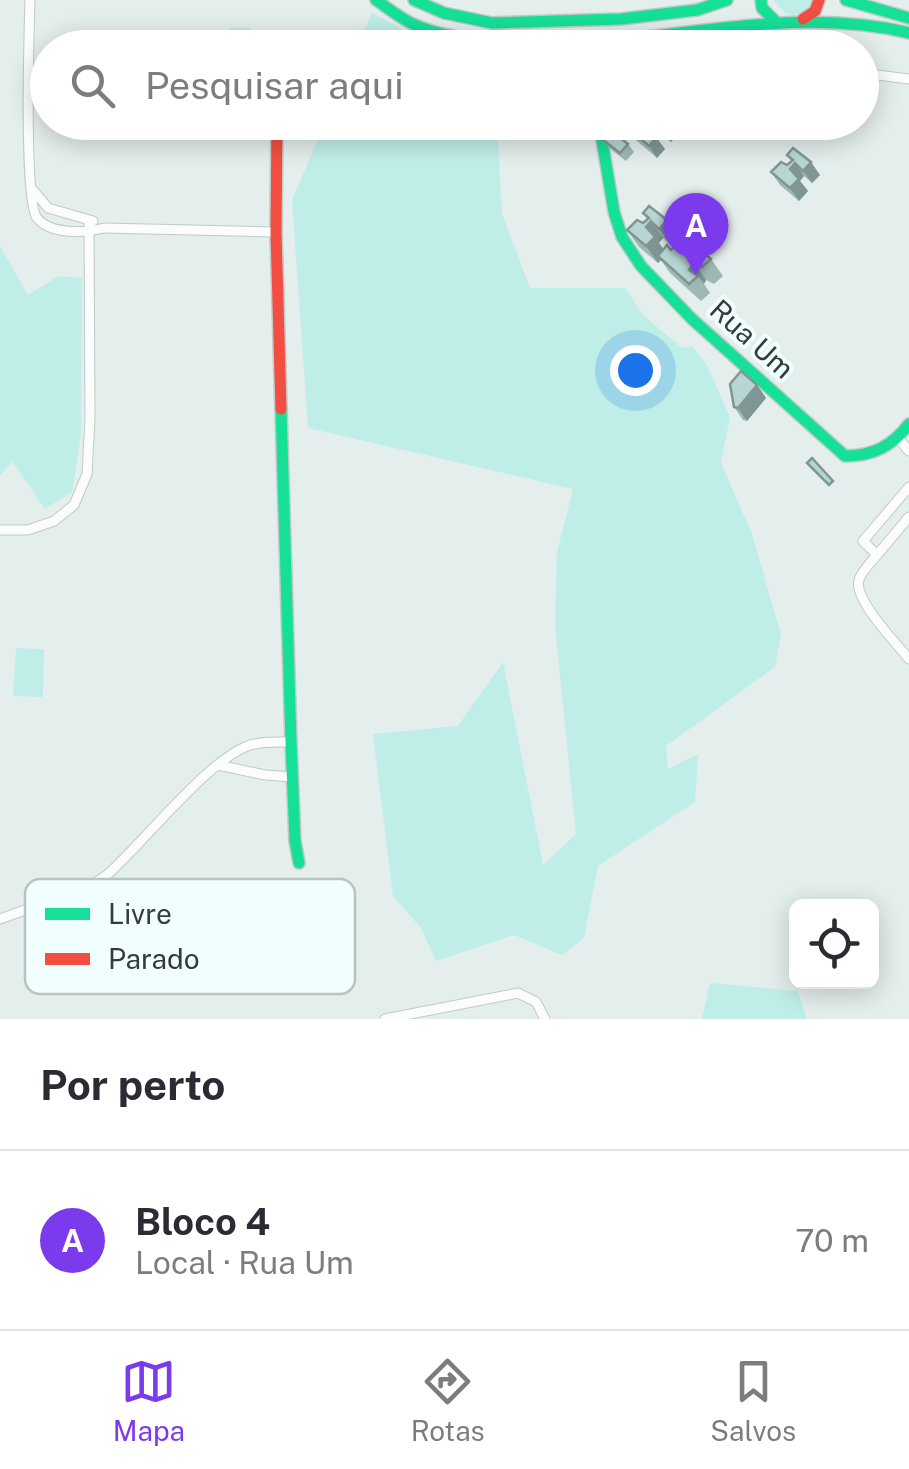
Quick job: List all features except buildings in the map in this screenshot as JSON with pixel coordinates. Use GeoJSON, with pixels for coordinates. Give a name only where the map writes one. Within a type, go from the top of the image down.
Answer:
{"type":"FeatureCollection","features":[{"type":"Feature","properties":{"kind":"street"},"geometry":{"type":"LineString","coordinates":[[30,0],[28,122],[32,207],[40,222],[61,230],[89,226],[276,232]]}},
{"type":"Feature","properties":{"kind":"street"},"geometry":{"type":"LineString","coordinates":[[376,0],[401,17],[436,30]]}},
{"type":"Feature","properties":{"kind":"street"},"geometry":{"type":"LineString","coordinates":[[414,0],[444,13],[492,23],[514,23],[622,19],[697,10],[727,0]]}},
{"type":"Feature","properties":{"kind":"street"},"geometry":{"type":"LineString","coordinates":[[761,0],[762,8],[776,22]]}},
{"type":"Feature","properties":{"kind":"street"},"geometry":{"type":"LineString","coordinates":[[803,19],[815,11],[820,0]]}},
{"type":"Feature","properties":{"kind":"street"},"geometry":{"type":"LineString","coordinates":[[846,0],[909,18]]}},
{"type":"Feature","properties":{"kind":"street"},"geometry":{"type":"LineString","coordinates":[[714,30],[803,19],[867,22],[909,33]]}},
{"type":"Feature","properties":{"kind":"street"},"geometry":{"type":"LineString","coordinates":[[879,76],[909,80]]}},
{"type":"Feature","properties":{"kind":"street"},"geometry":{"type":"LineString","coordinates":[[277,140],[276,232],[291,742],[299,864]]}},
{"type":"Feature","properties":{"kind":"street","name":"Rua Um"},"geometry":{"type":"LineString","coordinates":[[601,140],[622,238],[661,290],[834,450],[845,456],[866,456],[898,438]]}},
{"type":"Feature","properties":{"kind":"street"},"geometry":{"type":"LineString","coordinates":[[32,188],[48,208],[89,226]]}},
{"type":"Feature","properties":{"kind":"street"},"geometry":{"type":"LineString","coordinates":[[0,530],[28,530],[54,521],[74,505],[87,474],[89,226]]}},
{"type":"Feature","properties":{"kind":"street"},"geometry":{"type":"LineString","coordinates":[[909,424],[898,438],[909,451]]}},
{"type":"Feature","properties":{"kind":"street"},"geometry":{"type":"LineString","coordinates":[[877,555],[863,541],[909,488]]}},
{"type":"Feature","properties":{"kind":"street"},"geometry":{"type":"LineString","coordinates":[[909,517],[859,578],[858,592],[909,659]]}},
{"type":"Feature","properties":{"kind":"street"},"geometry":{"type":"LineString","coordinates":[[101,879],[218,765],[252,744],[291,742]]}},
{"type":"Feature","properties":{"kind":"street"},"geometry":{"type":"LineString","coordinates":[[218,765],[293,776]]}},
{"type":"Feature","properties":{"kind":"street"},"geometry":{"type":"LineString","coordinates":[[0,919],[25,910]]}},
{"type":"Feature","properties":{"kind":"street"},"geometry":{"type":"LineString","coordinates":[[385,1019],[518,993],[536,1002],[545,1019]]}},
{"type":"Feature","properties":{"kind":"shaded area"},"geometry":{"type":"Polygon","coordinates":[[[773,0],[814,0],[808,10],[793,16],[773,0]]]}},
{"type":"Feature","properties":{"kind":"shaded area"},"geometry":{"type":"Polygon","coordinates":[[[372,13],[404,30],[364,30],[372,13]]]}},
{"type":"Feature","properties":{"kind":"shaded area"},"geometry":{"type":"Polygon","coordinates":[[[318,140],[498,140],[502,214],[530,288],[625,288],[643,315],[682,348],[693,347],[707,365],[730,417],[721,463],[752,534],[781,635],[775,667],[666,746],[668,769],[698,754],[695,802],[598,866],[584,938],[562,955],[514,935],[436,961],[421,928],[393,896],[373,734],[458,726],[503,662],[543,865],[576,834],[555,626],[557,552],[573,489],[308,428],[292,200],[318,140]]]}},
{"type":"Feature","properties":{"kind":"shaded area"},"geometry":{"type":"Polygon","coordinates":[[[0,246],[28,295],[59,276],[82,278],[81,434],[72,492],[45,509],[13,462],[0,475],[0,246]]]}},
{"type":"Feature","properties":{"kind":"shaded area"},"geometry":{"type":"Polygon","coordinates":[[[16,648],[44,649],[43,697],[13,696],[16,648]]]}},
{"type":"Feature","properties":{"kind":"shaded area"},"geometry":{"type":"Polygon","coordinates":[[[710,983],[798,991],[807,1019],[702,1019],[710,983]]]}},
{"type":"Feature","properties":{"kind":"traffic: fast"},"geometry":{"type":"LineString","coordinates":[[376,0],[405,20],[429,30]]}},
{"type":"Feature","properties":{"kind":"traffic: fast"},"geometry":{"type":"LineString","coordinates":[[414,0],[444,13],[492,23],[621,19],[697,10],[727,0]]}},
{"type":"Feature","properties":{"kind":"traffic: fast"},"geometry":{"type":"LineString","coordinates":[[761,0],[762,8],[777,23]]}},
{"type":"Feature","properties":{"kind":"traffic: fast"},"geometry":{"type":"LineString","coordinates":[[846,0],[909,18]]}},
{"type":"Feature","properties":{"kind":"traffic: fast"},"geometry":{"type":"LineString","coordinates":[[708,30],[807,22],[858,24],[909,33]]}},
{"type":"Feature","properties":{"kind":"traffic: fast"},"geometry":{"type":"LineString","coordinates":[[602,140],[622,237],[641,266],[692,319],[845,456],[881,448],[909,424]]}},
{"type":"Feature","properties":{"kind":"traffic: fast"},"geometry":{"type":"LineString","coordinates":[[281,409],[291,742],[299,863]]}},
{"type":"Feature","properties":{"kind":"traffic: jam"},"geometry":{"type":"LineString","coordinates":[[803,19],[815,11],[819,0]]}},
{"type":"Feature","properties":{"kind":"traffic: jam"},"geometry":{"type":"LineString","coordinates":[[277,140],[281,409]]}},
{"type":"Feature","properties":{"kind":"place","name":"Bloco 4"},"geometry":{"type":"Point","coordinates":[696,275]}}]}
